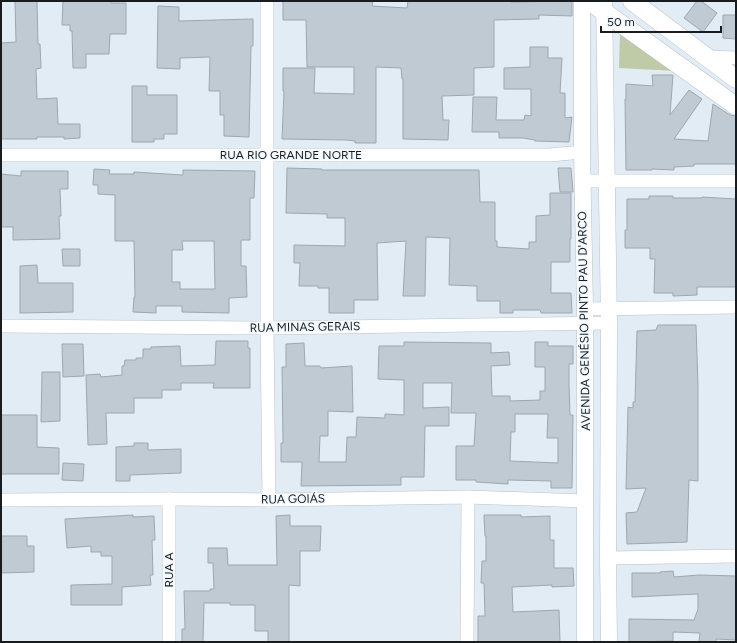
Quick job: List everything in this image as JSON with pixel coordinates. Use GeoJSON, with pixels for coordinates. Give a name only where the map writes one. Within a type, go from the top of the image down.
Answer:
{"type":"FeatureCollection","features":[{"type":"Feature","properties":{"kind":"main road"},"geometry":{"type":"LineString","coordinates":[[632,1],[706,58],[736,79]]}},
{"type":"Feature","properties":{"kind":"main road"},"geometry":{"type":"LineString","coordinates":[[599,4],[736,106]]}},
{"type":"Feature","properties":{"kind":"street"},"geometry":{"type":"LineString","coordinates":[[267,1],[267,328],[269,500]]}},
{"type":"Feature","properties":{"kind":"street","name":"AVENIDA GENÉSIO PINTO PAU D'ARCO"},"geometry":{"type":"LineString","coordinates":[[582,1],[582,152],[585,316],[585,642]]}},
{"type":"Feature","properties":{"kind":"street","name":"AVENIDA GENÉSIO PINTO PAU D'ARCO"},"geometry":{"type":"LineString","coordinates":[[599,4],[607,180],[609,316],[609,642]]}},
{"type":"Feature","properties":{"kind":"street"},"geometry":{"type":"LineString","coordinates":[[706,58],[736,58]]}},
{"type":"Feature","properties":{"kind":"street","name":"RUA RIO GRANDE NORTE"},"geometry":{"type":"LineString","coordinates":[[1,155],[550,155],[582,152]]}},
{"type":"Feature","properties":{"kind":"street"},"geometry":{"type":"LineString","coordinates":[[583,181],[736,181]]}},
{"type":"Feature","properties":{"kind":"street","name":"RUA MINAS GERAIS"},"geometry":{"type":"LineString","coordinates":[[1,326],[267,328],[609,316],[736,306]]}},
{"type":"Feature","properties":{"kind":"street"},"geometry":{"type":"LineString","coordinates":[[467,642],[468,497]]}},
{"type":"Feature","properties":{"kind":"street","name":"RUA GOIÁS"},"geometry":{"type":"LineString","coordinates":[[1,500],[169,498],[269,500],[468,497],[585,501]]}},
{"type":"Feature","properties":{"kind":"street","name":"RUA A"},"geometry":{"type":"LineString","coordinates":[[169,498],[169,642]]}},
{"type":"Feature","properties":{"kind":"street"},"geometry":{"type":"LineString","coordinates":[[608,558],[736,556]]}},
{"type":"Feature","properties":{"kind":"street"},"geometry":{"type":"LineString","coordinates":[[585,616],[608,617]]}},
{"type":"Feature","properties":{"kind":"green space"},"geometry":{"type":"Polygon","coordinates":[[[620,31],[676,71],[619,68],[620,31]]]}},
{"type":"Feature","properties":{"kind":"building"},"geometry":{"type":"Polygon","coordinates":[[[15,1],[37,1],[38,44],[40,44],[41,68],[36,69],[37,99],[57,98],[58,124],[80,124],[80,138],[64,139],[64,137],[37,137],[37,139],[1,139],[1,43],[16,42],[15,1]]]}},
{"type":"Feature","properties":{"kind":"building"},"geometry":{"type":"Polygon","coordinates":[[[63,1],[111,1],[111,3],[126,3],[126,34],[110,34],[109,54],[86,54],[86,68],[73,68],[72,31],[70,31],[70,25],[62,25],[63,1]]]}},
{"type":"Feature","properties":{"kind":"building"},"geometry":{"type":"Polygon","coordinates":[[[283,1],[373,1],[372,6],[407,8],[408,1],[572,1],[572,16],[539,15],[539,19],[494,20],[494,67],[474,68],[474,95],[442,96],[443,120],[449,120],[448,140],[403,139],[403,79],[401,68],[376,67],[376,143],[355,143],[355,141],[346,140],[282,139],[284,91],[283,68],[315,68],[314,93],[354,94],[354,67],[307,67],[306,20],[283,20],[283,1]]]}},
{"type":"Feature","properties":{"kind":"building"},"geometry":{"type":"Polygon","coordinates":[[[697,1],[701,1],[717,13],[703,32],[684,18],[697,1]]]}},
{"type":"Feature","properties":{"kind":"building"},"geometry":{"type":"Polygon","coordinates":[[[158,6],[179,7],[179,21],[253,19],[249,137],[224,136],[224,115],[220,115],[220,91],[209,91],[210,57],[180,58],[180,69],[157,68],[158,6]]]}},
{"type":"Feature","properties":{"kind":"building"},"geometry":{"type":"Polygon","coordinates":[[[723,15],[736,15],[736,39],[723,38],[723,15]]]}},
{"type":"Feature","properties":{"kind":"building"},"geometry":{"type":"Polygon","coordinates":[[[530,47],[548,47],[548,58],[562,58],[560,93],[565,93],[565,118],[572,117],[569,142],[535,141],[523,138],[499,138],[499,132],[472,132],[473,97],[497,97],[496,120],[524,120],[525,115],[531,116],[531,89],[504,89],[504,68],[530,67],[530,47]]]}},
{"type":"Feature","properties":{"kind":"building"},"geometry":{"type":"Polygon","coordinates":[[[652,75],[673,75],[670,115],[689,90],[702,99],[674,139],[708,141],[713,104],[730,115],[736,116],[736,164],[694,164],[694,166],[674,167],[674,170],[626,170],[626,84],[653,86],[652,75]]]}},
{"type":"Feature","properties":{"kind":"building"},"geometry":{"type":"Polygon","coordinates":[[[132,86],[147,86],[147,95],[177,95],[177,134],[164,134],[164,139],[154,139],[154,142],[132,142],[132,86]]]}},
{"type":"Feature","properties":{"kind":"building"},"geometry":{"type":"Polygon","coordinates":[[[287,168],[322,170],[479,170],[480,202],[495,202],[495,241],[497,241],[497,247],[529,249],[529,242],[536,242],[536,216],[550,215],[550,193],[571,193],[570,262],[551,262],[551,293],[571,293],[572,313],[541,313],[540,310],[513,310],[513,313],[500,313],[500,301],[477,301],[477,286],[449,285],[450,238],[426,237],[425,296],[403,296],[406,241],[377,243],[378,300],[354,300],[354,313],[329,313],[329,288],[318,288],[318,286],[299,286],[300,263],[294,263],[294,245],[345,246],[345,218],[327,218],[327,214],[286,213],[287,168]]]}},
{"type":"Feature","properties":{"kind":"building"},"geometry":{"type":"Polygon","coordinates":[[[558,168],[571,168],[573,192],[560,192],[558,168]]]}},
{"type":"Feature","properties":{"kind":"building"},"geometry":{"type":"Polygon","coordinates":[[[94,169],[110,170],[109,174],[134,174],[134,172],[183,175],[183,170],[255,171],[254,198],[250,198],[250,240],[241,240],[241,266],[246,266],[247,297],[229,298],[229,313],[182,312],[182,306],[156,306],[156,313],[133,312],[135,297],[134,241],[115,241],[115,195],[98,194],[98,185],[93,185],[94,169]],[[182,241],[183,250],[172,250],[172,282],[180,282],[180,289],[215,289],[214,241],[182,241]]]}},
{"type":"Feature","properties":{"kind":"building"},"geometry":{"type":"Polygon","coordinates":[[[21,171],[68,171],[68,189],[60,189],[60,239],[13,240],[13,227],[1,227],[1,174],[21,176],[21,171]]]}},
{"type":"Feature","properties":{"kind":"building"},"geometry":{"type":"Polygon","coordinates":[[[649,196],[736,199],[736,287],[697,287],[697,295],[673,296],[673,293],[654,293],[655,259],[650,259],[650,248],[625,248],[625,230],[627,230],[627,199],[649,199],[649,196]]]}},
{"type":"Feature","properties":{"kind":"building"},"geometry":{"type":"Polygon","coordinates":[[[62,249],[80,249],[80,266],[63,266],[62,249]]]}},
{"type":"Feature","properties":{"kind":"building"},"geometry":{"type":"Polygon","coordinates":[[[37,265],[38,283],[73,283],[73,312],[20,313],[20,266],[37,265]]]}},
{"type":"Feature","properties":{"kind":"building"},"geometry":{"type":"Polygon","coordinates":[[[658,325],[696,325],[698,386],[698,481],[689,480],[687,542],[627,544],[626,513],[637,512],[646,488],[626,489],[628,407],[633,408],[633,402],[635,402],[637,331],[656,330],[658,325]]]}},
{"type":"Feature","properties":{"kind":"building"},"geometry":{"type":"Polygon","coordinates":[[[216,341],[248,341],[248,348],[250,348],[250,388],[213,388],[214,383],[181,383],[181,390],[162,390],[162,398],[134,398],[134,413],[106,413],[107,444],[88,445],[86,375],[100,374],[101,377],[122,375],[122,366],[124,366],[125,360],[136,360],[136,358],[143,358],[143,349],[151,349],[151,347],[180,346],[181,366],[215,365],[216,341]]]}},
{"type":"Feature","properties":{"kind":"building"},"geometry":{"type":"Polygon","coordinates":[[[404,342],[491,343],[491,353],[509,352],[510,365],[491,366],[492,396],[510,396],[510,401],[540,400],[540,391],[545,391],[545,367],[535,367],[535,342],[548,342],[548,346],[573,346],[573,364],[569,364],[570,415],[573,415],[572,488],[551,488],[551,481],[508,480],[508,484],[476,482],[476,480],[456,480],[456,446],[474,446],[476,413],[451,413],[452,383],[423,383],[423,408],[449,407],[449,426],[425,426],[424,477],[401,477],[401,485],[301,486],[302,462],[281,462],[281,443],[283,443],[282,367],[286,367],[286,344],[304,343],[305,366],[320,366],[321,368],[352,366],[353,412],[328,411],[328,436],[320,436],[319,462],[346,462],[347,437],[356,437],[357,417],[385,418],[385,414],[404,415],[404,380],[378,379],[379,346],[404,346],[404,342]],[[515,414],[515,432],[511,432],[510,461],[558,463],[558,438],[547,438],[548,414],[515,414]]]}},
{"type":"Feature","properties":{"kind":"building"},"geometry":{"type":"Polygon","coordinates":[[[62,344],[83,344],[84,376],[63,377],[62,344]]]}},
{"type":"Feature","properties":{"kind":"building"},"geometry":{"type":"Polygon","coordinates":[[[42,372],[60,372],[60,421],[41,422],[42,372]]]}},
{"type":"Feature","properties":{"kind":"building"},"geometry":{"type":"Polygon","coordinates":[[[1,415],[37,415],[37,447],[59,448],[59,474],[1,474],[1,415]]]}},
{"type":"Feature","properties":{"kind":"building"},"geometry":{"type":"Polygon","coordinates":[[[134,443],[148,443],[148,450],[181,449],[181,473],[130,475],[130,481],[116,481],[116,447],[134,446],[134,443]]]}},
{"type":"Feature","properties":{"kind":"building"},"geometry":{"type":"Polygon","coordinates":[[[63,463],[84,464],[83,481],[62,480],[63,463]]]}},
{"type":"Feature","properties":{"kind":"building"},"geometry":{"type":"Polygon","coordinates":[[[133,515],[133,517],[154,516],[155,540],[152,540],[153,575],[150,575],[151,585],[122,587],[122,605],[71,605],[71,585],[112,584],[112,556],[101,556],[101,552],[91,552],[91,546],[67,548],[65,519],[133,515]]]}},
{"type":"Feature","properties":{"kind":"building"},"geometry":{"type":"Polygon","coordinates":[[[290,515],[290,526],[321,526],[320,551],[300,551],[300,586],[289,585],[289,642],[268,642],[268,631],[255,631],[255,605],[204,603],[203,642],[182,642],[182,629],[185,629],[184,591],[210,591],[210,589],[214,589],[213,563],[208,563],[208,548],[227,548],[228,565],[277,565],[276,516],[290,515]]]}},
{"type":"Feature","properties":{"kind":"building"},"geometry":{"type":"Polygon","coordinates":[[[484,515],[521,515],[521,517],[550,516],[550,540],[554,540],[554,568],[573,568],[574,586],[552,587],[552,585],[512,587],[513,612],[559,610],[560,642],[478,642],[478,616],[485,616],[484,583],[481,583],[482,561],[486,561],[484,515]]]}},
{"type":"Feature","properties":{"kind":"building"},"geometry":{"type":"Polygon","coordinates":[[[1,536],[27,536],[27,546],[34,546],[34,572],[1,573],[1,536]]]}},
{"type":"Feature","properties":{"kind":"building"},"geometry":{"type":"Polygon","coordinates":[[[673,571],[674,577],[699,575],[736,576],[736,640],[716,639],[716,642],[699,642],[700,633],[673,632],[673,641],[629,642],[629,619],[694,620],[698,609],[698,594],[632,597],[632,573],[660,573],[673,571]]]}}]}
